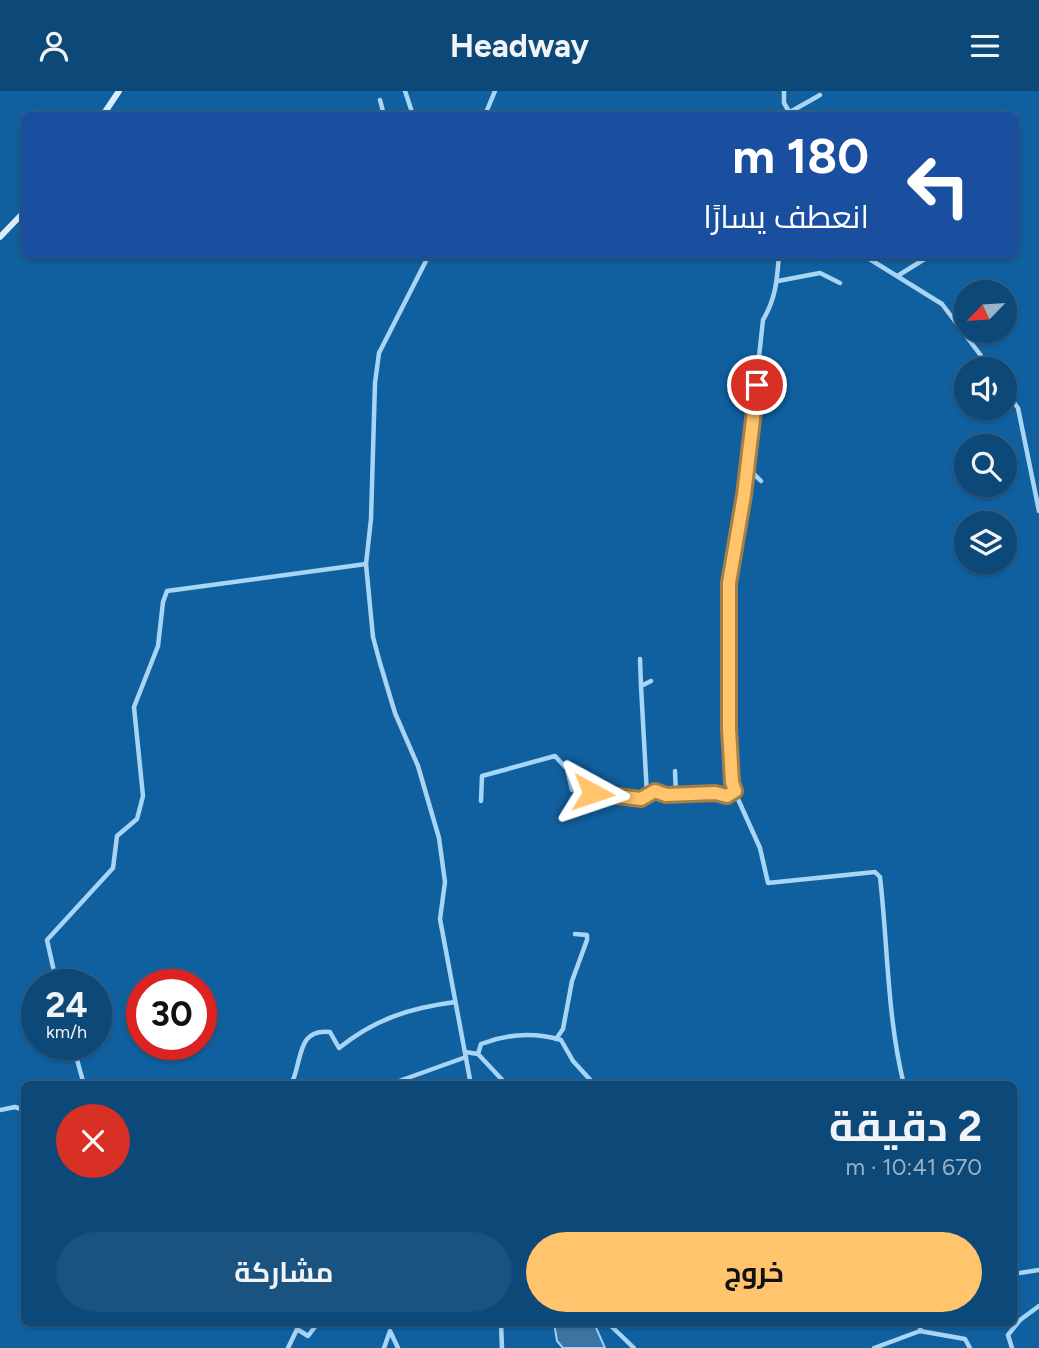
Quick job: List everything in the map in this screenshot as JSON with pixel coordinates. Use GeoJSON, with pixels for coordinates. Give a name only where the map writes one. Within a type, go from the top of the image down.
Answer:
{"type":"FeatureCollection","features":[{"type":"Feature","properties":{"kind":"street"},"geometry":{"type":"LineString","coordinates":[[105,112],[119,91]]}},
{"type":"Feature","properties":{"kind":"street"},"geometry":{"type":"LineString","coordinates":[[405,91],[412,112]]}},
{"type":"Feature","properties":{"kind":"street"},"geometry":{"type":"LineString","coordinates":[[487,112],[495,91]]}},
{"type":"Feature","properties":{"kind":"street"},"geometry":{"type":"LineString","coordinates":[[788,112],[784,103],[784,93],[791,91]]}},
{"type":"Feature","properties":{"kind":"street"},"geometry":{"type":"LineString","coordinates":[[792,112],[820,95]]}},
{"type":"Feature","properties":{"kind":"street"},"geometry":{"type":"LineString","coordinates":[[380,100],[383,112]]}},
{"type":"Feature","properties":{"kind":"street"},"geometry":{"type":"LineString","coordinates":[[0,237],[21,215]]}},
{"type":"Feature","properties":{"kind":"street"},"geometry":{"type":"LineString","coordinates":[[427,259],[379,353],[375,383],[371,519],[366,564],[373,637],[395,713],[418,766],[439,838],[445,882],[440,919],[470,1081]]}},
{"type":"Feature","properties":{"kind":"street"},"geometry":{"type":"LineString","coordinates":[[779,259],[778,281],[772,304],[763,320],[744,495],[729,583],[729,729],[732,782],[760,848],[768,883],[875,872],[880,877],[895,1047],[903,1081]]}},
{"type":"Feature","properties":{"kind":"street"},"geometry":{"type":"LineString","coordinates":[[870,259],[942,304],[982,357]]}},
{"type":"Feature","properties":{"kind":"street"},"geometry":{"type":"LineString","coordinates":[[899,275],[925,259]]}},
{"type":"Feature","properties":{"kind":"street"},"geometry":{"type":"LineString","coordinates":[[778,281],[820,273],[840,283]]}},
{"type":"Feature","properties":{"kind":"street"},"geometry":{"type":"LineString","coordinates":[[1017,411],[1021,418],[1039,512]]}},
{"type":"Feature","properties":{"kind":"street"},"geometry":{"type":"LineString","coordinates":[[746,466],[761,481]]}},
{"type":"Feature","properties":{"kind":"street"},"geometry":{"type":"LineString","coordinates":[[53,969],[47,940],[113,868],[117,836],[137,819],[144,796],[134,707],[158,646],[167,591],[366,564]]}},
{"type":"Feature","properties":{"kind":"street"},"geometry":{"type":"LineString","coordinates":[[640,659],[647,795]]}},
{"type":"Feature","properties":{"kind":"street"},"geometry":{"type":"LineString","coordinates":[[641,686],[651,681]]}},
{"type":"Feature","properties":{"kind":"street"},"geometry":{"type":"LineString","coordinates":[[481,801],[482,776],[555,756],[567,769],[572,790],[584,788],[593,793],[641,799],[655,791],[676,795],[715,793],[727,796],[735,791]]}},
{"type":"Feature","properties":{"kind":"street"},"geometry":{"type":"LineString","coordinates":[[675,771],[676,795]]}},
{"type":"Feature","properties":{"kind":"street"},"geometry":{"type":"LineString","coordinates":[[556,1039],[563,1029],[572,981],[587,940],[587,935],[575,935]]}},
{"type":"Feature","properties":{"kind":"street"},"geometry":{"type":"LineString","coordinates":[[292,1081],[304,1040],[312,1033],[330,1032],[339,1048],[377,1022],[396,1013],[455,1002]]}},
{"type":"Feature","properties":{"kind":"street"},"geometry":{"type":"LineString","coordinates":[[478,1054],[481,1044],[502,1036],[545,1035],[561,1040],[573,1061],[591,1081]]}},
{"type":"Feature","properties":{"kind":"street"},"geometry":{"type":"LineString","coordinates":[[398,1081],[465,1054],[478,1054],[503,1081]]}},
{"type":"Feature","properties":{"kind":"street"},"geometry":{"type":"LineString","coordinates":[[77,1060],[83,1081]]}},
{"type":"Feature","properties":{"kind":"street"},"geometry":{"type":"LineString","coordinates":[[0,1110],[15,1107],[21,1109]]}},
{"type":"Feature","properties":{"kind":"street"},"geometry":{"type":"LineString","coordinates":[[1017,1273],[1039,1270]]}},
{"type":"Feature","properties":{"kind":"street"},"geometry":{"type":"LineString","coordinates":[[1017,1324],[1039,1306]]}},
{"type":"Feature","properties":{"kind":"street"},"geometry":{"type":"LineString","coordinates":[[288,1348],[298,1326]]}},
{"type":"Feature","properties":{"kind":"street"},"geometry":{"type":"LineString","coordinates":[[297,1329],[308,1336],[316,1326]]}},
{"type":"Feature","properties":{"kind":"street"},"geometry":{"type":"LineString","coordinates":[[384,1348],[393,1326]]}},
{"type":"Feature","properties":{"kind":"street"},"geometry":{"type":"LineString","coordinates":[[501,1326],[502,1348]]}},
{"type":"Feature","properties":{"kind":"street"},"geometry":{"type":"LineString","coordinates":[[611,1326],[635,1348]]}},
{"type":"Feature","properties":{"kind":"street"},"geometry":{"type":"LineString","coordinates":[[920,1331],[921,1326]]}},
{"type":"Feature","properties":{"kind":"street"},"geometry":{"type":"LineString","coordinates":[[1012,1348],[1008,1335],[1015,1326]]}},
{"type":"Feature","properties":{"kind":"street"},"geometry":{"type":"LineString","coordinates":[[390,1331],[398,1348]]}},
{"type":"Feature","properties":{"kind":"street"},"geometry":{"type":"LineString","coordinates":[[874,1348],[920,1331],[965,1339],[970,1348]]}},
{"type":"Feature","properties":{"kind":"water"},"geometry":{"type":"Polygon","coordinates":[[[554,1326],[595,1326],[605,1348],[563,1348],[557,1341],[554,1326]]]}},
{"type":"Feature","properties":{"kind":"route"},"geometry":{"type":"LineString","coordinates":[[593,793],[612,793],[641,799],[655,791],[666,795],[715,793],[727,796],[735,791],[732,782],[729,729],[729,583],[744,495],[757,385]]}}]}
